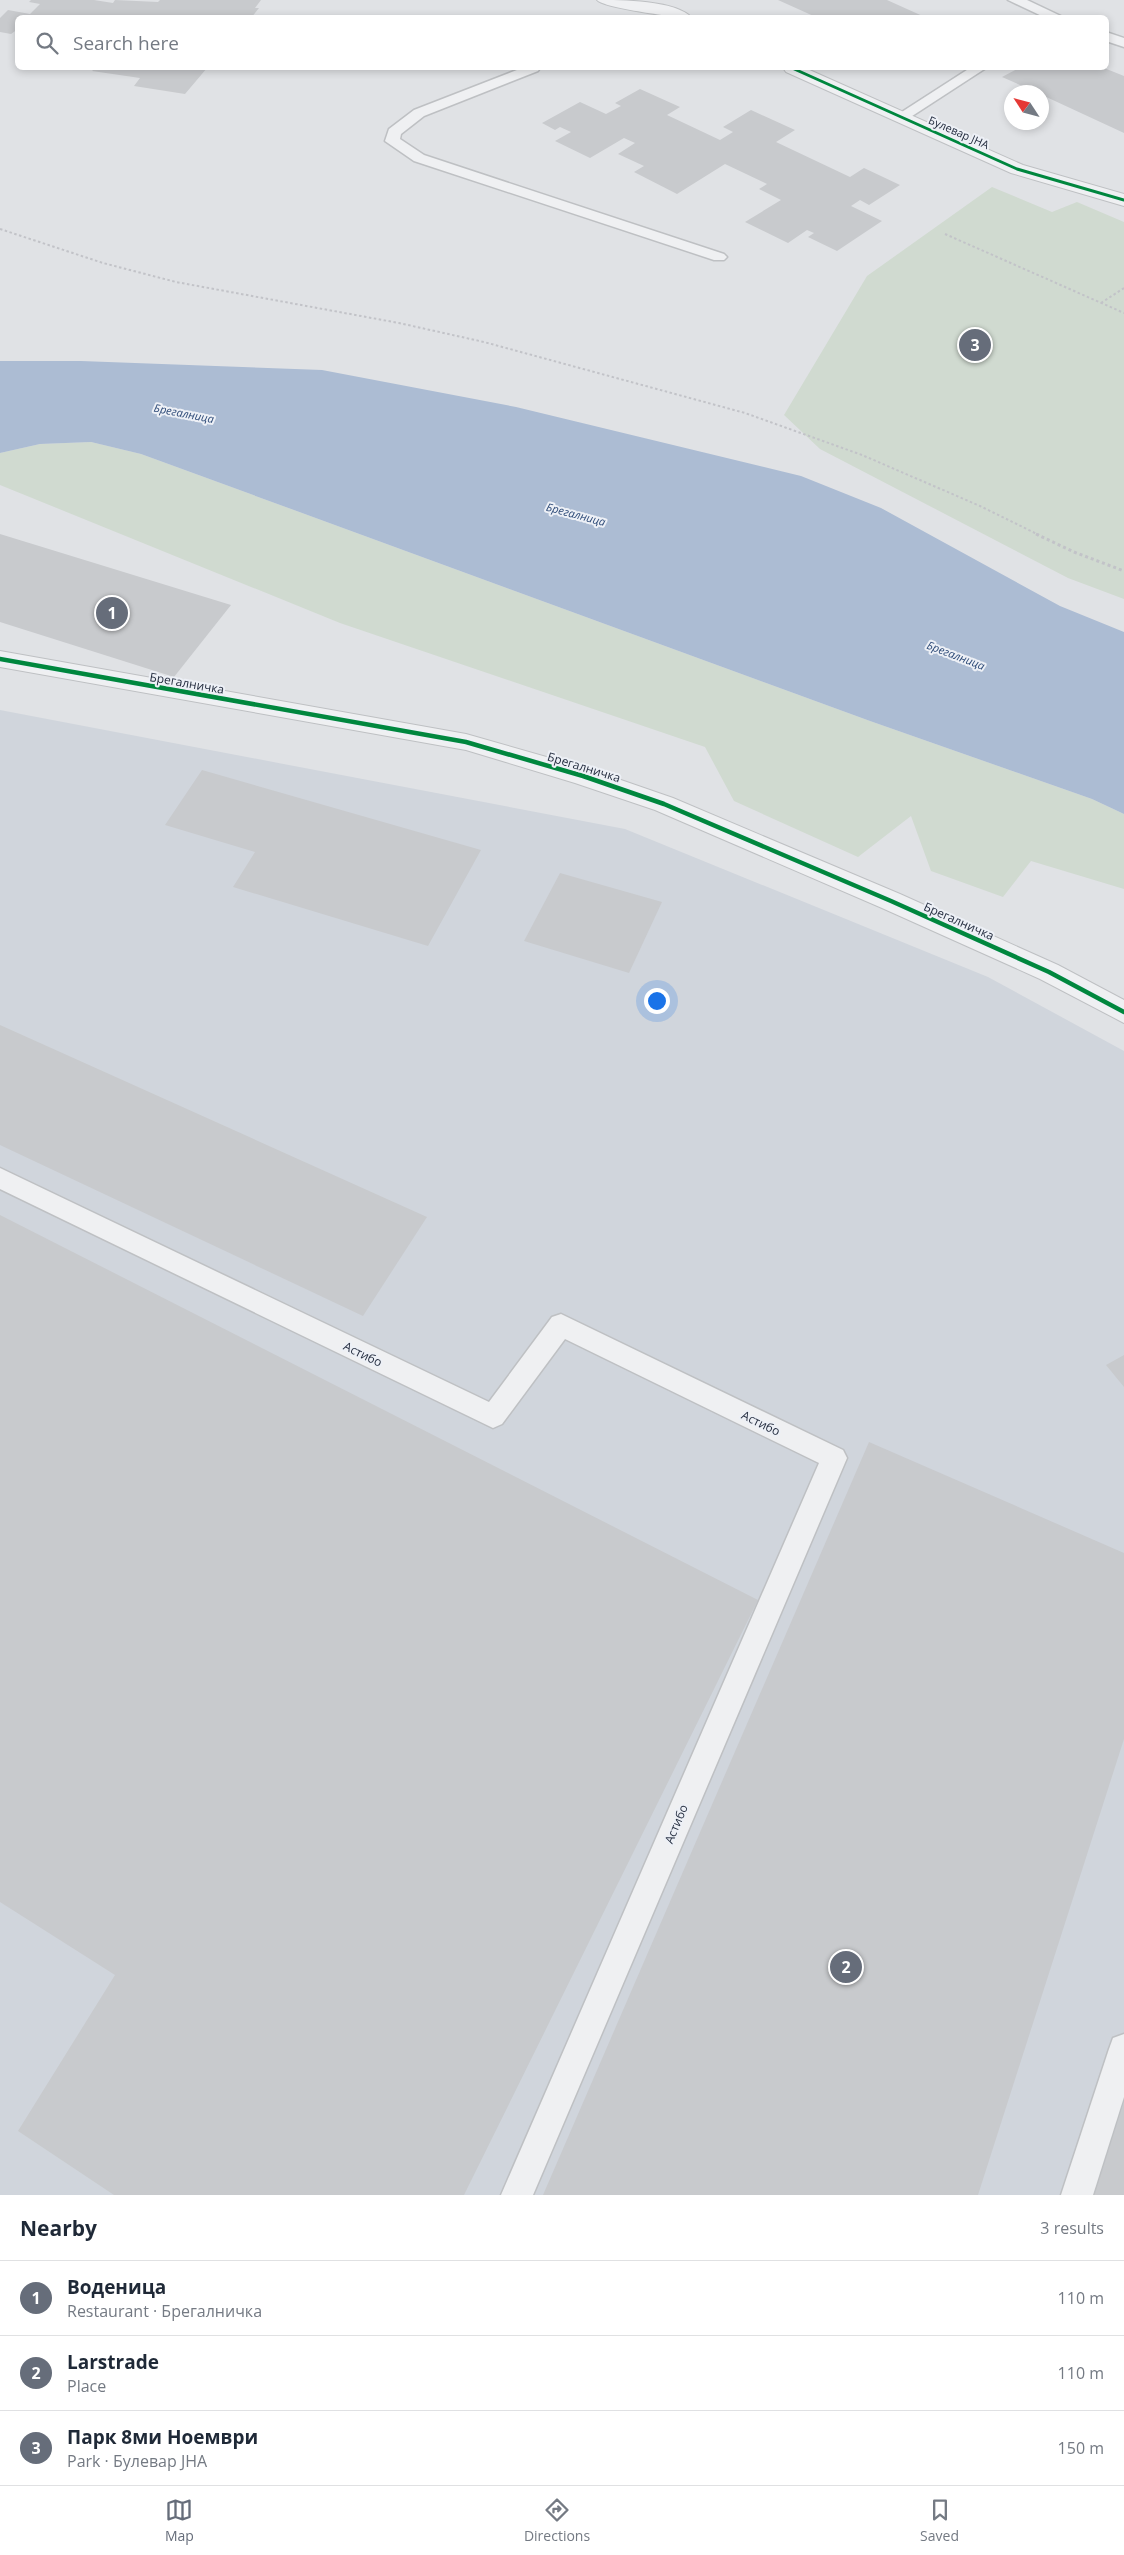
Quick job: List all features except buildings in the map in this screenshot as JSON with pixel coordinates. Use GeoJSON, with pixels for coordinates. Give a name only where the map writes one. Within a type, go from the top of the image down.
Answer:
{"type":"FeatureCollection","features":[{"type":"Feature","properties":{"kind":"street"},"geometry":{"type":"LineString","coordinates":[[605,0],[660,13],[680,0]]}},
{"type":"Feature","properties":{"kind":"street","name":"Булевар ЈНА"},"geometry":{"type":"LineString","coordinates":[[796,70],[1017,169],[1124,200]]}},
{"type":"Feature","properties":{"kind":"street","name":"Брегалничка"},"geometry":{"type":"LineString","coordinates":[[0,659],[466,742],[584,776],[664,804],[891,901],[1049,972],[1124,1012]]}},
{"type":"Feature","properties":{"kind":"lane"},"geometry":{"type":"LineString","coordinates":[[1015,0],[1052,15]]}},
{"type":"Feature","properties":{"kind":"lane"},"geometry":{"type":"LineString","coordinates":[[1109,37],[1124,43]]}},
{"type":"Feature","properties":{"kind":"lane"},"geometry":{"type":"LineString","coordinates":[[528,70],[420,114],[394,132],[392,141],[419,158],[719,257]]}},
{"type":"Feature","properties":{"kind":"lane"},"geometry":{"type":"LineString","coordinates":[[902,117],[976,70]]}},
{"type":"Feature","properties":{"kind":"lane","name":"Астибо"},"geometry":{"type":"LineString","coordinates":[[0,1178],[493,1416],[561,1325],[834,1458],[517,2195]]}},
{"type":"Feature","properties":{"kind":"lane"},"geometry":{"type":"LineString","coordinates":[[1077,2195],[1124,2049]]}},
{"type":"Feature","properties":{"kind":"path"},"geometry":{"type":"LineString","coordinates":[[0,229],[102,263],[176,282],[399,323],[484,342],[746,412],[862,456],[980,506],[1074,552],[1124,571]]}},
{"type":"Feature","properties":{"kind":"path"},"geometry":{"type":"LineString","coordinates":[[945,234],[1124,313]]}},
{"type":"Feature","properties":{"kind":"path"},"geometry":{"type":"LineString","coordinates":[[1101,303],[1124,288]]}},
{"type":"Feature","properties":{"kind":"shaded area"},"geometry":{"type":"Polygon","coordinates":[[[992,187],[1052,212],[1077,202],[1124,222],[1124,599],[1068,578],[820,449],[784,415],[867,276],[992,187]]]}},
{"type":"Feature","properties":{"kind":"shaded area"},"geometry":{"type":"Polygon","coordinates":[[[91,442],[141,454],[870,721],[1092,799],[1124,814],[1124,889],[1031,861],[1003,897],[931,871],[911,816],[858,857],[734,801],[705,747],[340,623],[0,485],[0,453],[40,444],[91,442]]]}},
{"type":"Feature","properties":{"kind":"shaded area"},"geometry":{"type":"Polygon","coordinates":[[[0,710],[625,829],[988,977],[1124,1051],[1124,2195],[0,2195],[0,710]]]}},
{"type":"Feature","properties":{"kind":"water","name":"Брегалница"},"geometry":{"type":"Polygon","coordinates":[[[0,361],[81,361],[322,370],[516,407],[801,476],[881,508],[1060,606],[1124,632],[1124,814],[1092,799],[870,721],[141,454],[91,442],[40,444],[0,453],[0,361]]]}},
{"type":"Feature","properties":{"kind":"cycle path"},"geometry":{"type":"LineString","coordinates":[[796,70],[1017,169],[1124,200]]}},
{"type":"Feature","properties":{"kind":"cycle path"},"geometry":{"type":"LineString","coordinates":[[0,659],[466,742],[583,776],[664,804],[891,901],[1049,972],[1124,1012]]}},
{"type":"Feature","properties":{"kind":"place","name":"Парк 8ми Ноември"},"geometry":{"type":"Point","coordinates":[975,345]}},
{"type":"Feature","properties":{"kind":"place","name":"Воденица"},"geometry":{"type":"Point","coordinates":[112,613]}},
{"type":"Feature","properties":{"kind":"place","name":"Larstrade"},"geometry":{"type":"Point","coordinates":[846,1967]}}]}
